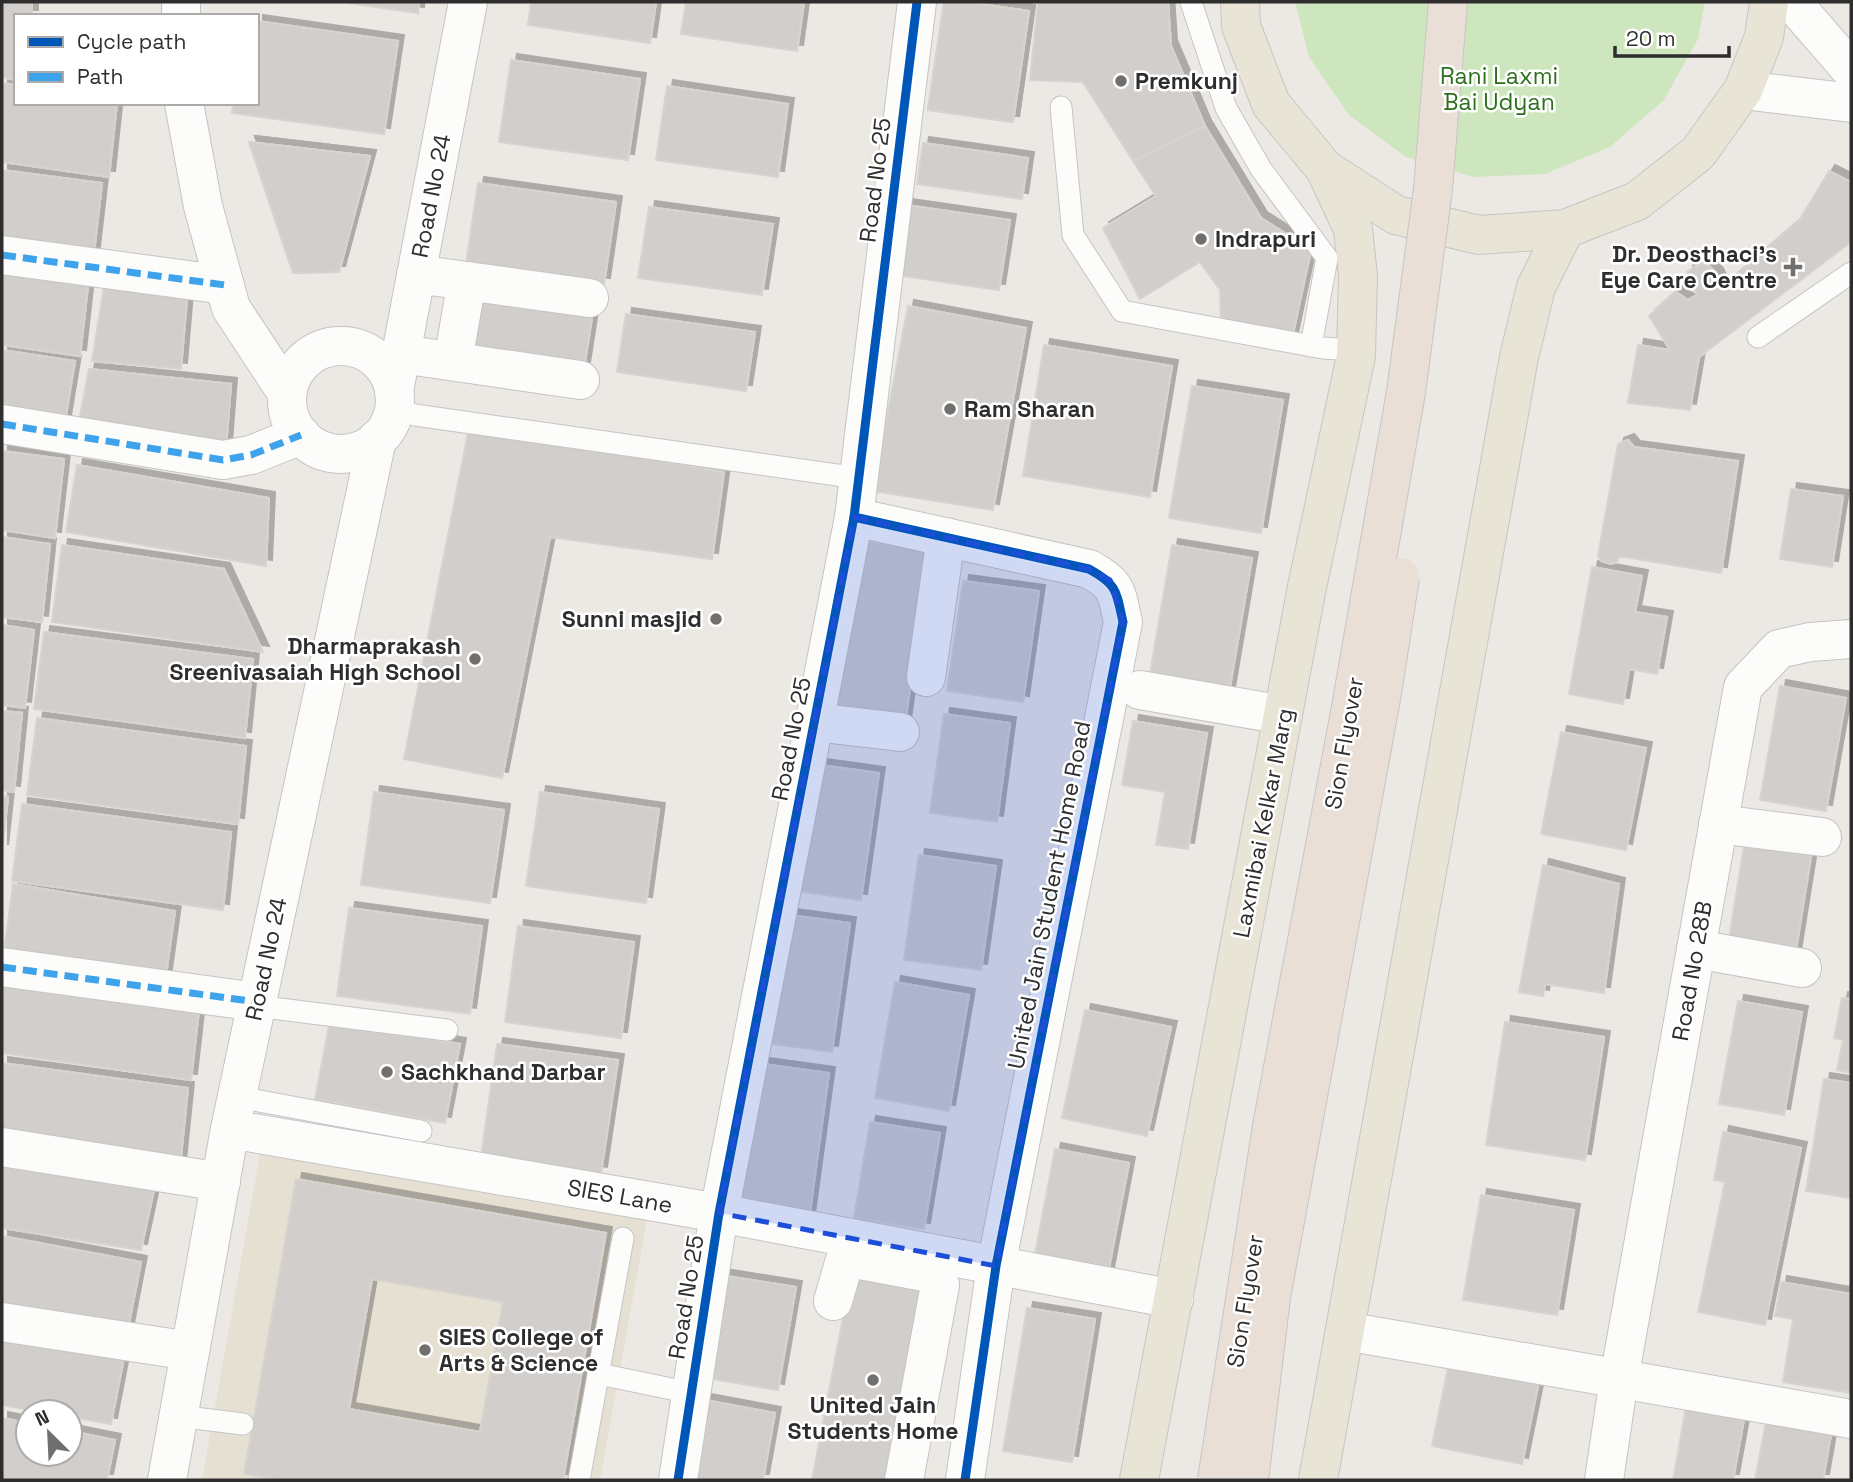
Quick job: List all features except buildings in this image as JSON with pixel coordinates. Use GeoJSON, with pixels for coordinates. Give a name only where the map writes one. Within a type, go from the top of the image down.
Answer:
{"type":"FeatureCollection","features":[{"type":"Feature","properties":{"kind":"highway","name":"Sion Flyover"},"geometry":{"type":"LineString","coordinates":[[1217,1480],[1272,1126],[1350,713],[1406,393],[1433,189],[1448,2]]}},
{"type":"Feature","properties":{"kind":"highway","name":"Sion Flyover"},"geometry":{"type":"LineString","coordinates":[[1249,1480],[1271,1297],[1382,693],[1440,317],[1473,2]]}},
{"type":"Feature","properties":{"kind":"main road"},"geometry":{"type":"LineString","coordinates":[[1240,2],[1241,26],[1271,104],[1325,169],[1396,215],[1479,235],[1565,229],[1637,201],[1698,153],[1743,90],[1764,37],[1769,2]]}},
{"type":"Feature","properties":{"kind":"main road","name":"Laxmibai Kelkar Marg"},"geometry":{"type":"LineString","coordinates":[[1139,1480],[1283,715],[1356,350],[1358,276],[1353,229],[1325,169]]}},
{"type":"Feature","properties":{"kind":"main road"},"geometry":{"type":"LineString","coordinates":[[1318,1480],[1519,357],[1536,287],[1565,229]]}},
{"type":"Feature","properties":{"kind":"street","name":"Road No 24"},"geometry":{"type":"LineString","coordinates":[[167,1480],[256,1004],[389,413],[468,2]]}},
{"type":"Feature","properties":{"kind":"street","name":"Road No 25"},"geometry":{"type":"LineString","coordinates":[[678,1480],[719,1213],[854,517],[917,2]]}},
{"type":"Feature","properties":{"kind":"street"},"geometry":{"type":"LineString","coordinates":[[1792,2],[1851,70]]}},
{"type":"Feature","properties":{"kind":"street"},"geometry":{"type":"LineString","coordinates":[[1743,90],[1851,103]]}},
{"type":"Feature","properties":{"kind":"street"},"geometry":{"type":"LineString","coordinates":[[184,105],[203,206],[230,308],[287,393]]}},
{"type":"Feature","properties":{"kind":"street"},"geometry":{"type":"LineString","coordinates":[[2,255],[225,285]]}},
{"type":"Feature","properties":{"kind":"street"},"geometry":{"type":"LineString","coordinates":[[416,274],[589,298]]}},
{"type":"Feature","properties":{"kind":"street"},"geometry":{"type":"LineString","coordinates":[[453,361],[467,281]]}},
{"type":"Feature","properties":{"kind":"street"},"geometry":{"type":"LineString","coordinates":[[349,346],[365,351],[379,361],[389,375],[389,413],[362,449],[344,454],[325,451],[308,443],[295,430],[288,412],[287,393],[292,376],[309,357],[332,347],[349,346]]}},
{"type":"Feature","properties":{"kind":"street"},"geometry":{"type":"LineString","coordinates":[[401,354],[580,380]]}},
{"type":"Feature","properties":{"kind":"street"},"geometry":{"type":"LineString","coordinates":[[2,424],[223,460],[251,455],[301,435]]}},
{"type":"Feature","properties":{"kind":"street","name":"United Jain Student Home Road"},"geometry":{"type":"LineString","coordinates":[[854,517],[1090,569],[1110,580],[1123,622],[996,1266],[967,1468]]}},
{"type":"Feature","properties":{"kind":"street"},"geometry":{"type":"LineString","coordinates":[[926,677],[946,537]]}},
{"type":"Feature","properties":{"kind":"street","name":"Road No 28B"},"geometry":{"type":"LineString","coordinates":[[1604,1480],[1619,1379],[1730,825],[1743,687],[1779,649],[1810,642],[1851,639]]}},
{"type":"Feature","properties":{"kind":"street"},"geometry":{"type":"LineString","coordinates":[[1140,690],[1283,715]]}},
{"type":"Feature","properties":{"kind":"street"},"geometry":{"type":"LineString","coordinates":[[814,722],[900,732]]}},
{"type":"Feature","properties":{"kind":"street"},"geometry":{"type":"LineString","coordinates":[[1730,825],[1822,837]]}},
{"type":"Feature","properties":{"kind":"street"},"geometry":{"type":"LineString","coordinates":[[1706,951],[1802,968]]}},
{"type":"Feature","properties":{"kind":"street"},"geometry":{"type":"LineString","coordinates":[[2,967],[256,1004]]}},
{"type":"Feature","properties":{"kind":"street","name":"SIES Lane"},"geometry":{"type":"LineString","coordinates":[[234,1113],[719,1213],[1174,1299]]}},
{"type":"Feature","properties":{"kind":"street"},"geometry":{"type":"LineString","coordinates":[[2,1147],[221,1182]]}},
{"type":"Feature","properties":{"kind":"street"},"geometry":{"type":"LineString","coordinates":[[833,1301],[844,1263],[849,1260],[935,1274],[940,1285],[907,1461],[967,1468]]}},
{"type":"Feature","properties":{"kind":"street"},"geometry":{"type":"LineString","coordinates":[[2,1322],[190,1351]]}},
{"type":"Feature","properties":{"kind":"street"},"geometry":{"type":"LineString","coordinates":[[1345,1331],[1851,1419]]}},
{"type":"Feature","properties":{"kind":"lane"},"geometry":{"type":"LineString","coordinates":[[1191,2],[1226,108],[1261,169],[1328,258],[1311,346]]}},
{"type":"Feature","properties":{"kind":"lane"},"geometry":{"type":"LineString","coordinates":[[1061,107],[1073,235],[1122,311],[1311,346],[1356,350]]}},
{"type":"Feature","properties":{"kind":"lane"},"geometry":{"type":"LineString","coordinates":[[1758,337],[1851,273]]}},
{"type":"Feature","properties":{"kind":"lane"},"geometry":{"type":"LineString","coordinates":[[389,413],[858,478]]}},
{"type":"Feature","properties":{"kind":"lane"},"geometry":{"type":"LineString","coordinates":[[256,1004],[447,1030]]}},
{"type":"Feature","properties":{"kind":"lane"},"geometry":{"type":"LineString","coordinates":[[234,1113],[421,1131]]}},
{"type":"Feature","properties":{"kind":"lane"},"geometry":{"type":"LineString","coordinates":[[579,1480],[623,1238]]}},
{"type":"Feature","properties":{"kind":"lane"},"geometry":{"type":"LineString","coordinates":[[599,1374],[691,1393]]}},
{"type":"Feature","properties":{"kind":"lane"},"geometry":{"type":"LineString","coordinates":[[178,1416],[243,1424]]}},
{"type":"Feature","properties":{"kind":"highlighted area"},"geometry":{"type":"Polygon","coordinates":[[[854,517],[1089,569],[1110,580],[1123,622],[996,1266],[719,1213],[854,517]]]}},
{"type":"Feature","properties":{"kind":"shaded area","name":"SIES College of Arts & Science"},"geometry":{"type":"Polygon","coordinates":[[[260,1154],[647,1220],[600,1480],[202,1480],[260,1154]]]}},
{"type":"Feature","properties":{"kind":"green space","name":"Rani Laxmi Bai Udyan"},"geometry":{"type":"Polygon","coordinates":[[[1295,2],[1705,2],[1698,39],[1664,100],[1610,147],[1545,174],[1474,177],[1406,157],[1349,115],[1309,57],[1295,2]]]}},
{"type":"Feature","properties":{"kind":"marked path"},"geometry":{"type":"LineString","coordinates":[[2,255],[225,285]]}},
{"type":"Feature","properties":{"kind":"marked path"},"geometry":{"type":"LineString","coordinates":[[2,424],[223,460],[251,455],[301,435]]}},
{"type":"Feature","properties":{"kind":"marked path"},"geometry":{"type":"LineString","coordinates":[[2,967],[257,1002]]}},
{"type":"Feature","properties":{"kind":"cycle path"},"geometry":{"type":"LineString","coordinates":[[678,1480],[719,1213],[854,517],[917,2]]}},
{"type":"Feature","properties":{"kind":"cycle path"},"geometry":{"type":"LineString","coordinates":[[854,517],[1089,569],[1111,585],[1123,622],[996,1266],[965,1480]]}},
{"type":"Feature","properties":{"kind":"place","name":"Premkunj"},"geometry":{"type":"Point","coordinates":[1121,81]}},
{"type":"Feature","properties":{"kind":"place","name":"Indrapuri"},"geometry":{"type":"Point","coordinates":[1201,239]}},
{"type":"Feature","properties":{"kind":"place","name":"Dr. Deosthaci's Eye Care Centre"},"geometry":{"type":"Point","coordinates":[1793,267]}},
{"type":"Feature","properties":{"kind":"place","name":"Ram Sharan"},"geometry":{"type":"Point","coordinates":[950,409]}},
{"type":"Feature","properties":{"kind":"place","name":"Sunni masjid"},"geometry":{"type":"Point","coordinates":[716,619]}},
{"type":"Feature","properties":{"kind":"place","name":"Dharmaprakash Sreenivasaiah High School"},"geometry":{"type":"Point","coordinates":[475,659]}},
{"type":"Feature","properties":{"kind":"place","name":"Sachkhand Darbar"},"geometry":{"type":"Point","coordinates":[387,1072]}},
{"type":"Feature","properties":{"kind":"place","name":"SIES College of Arts & Science"},"geometry":{"type":"Point","coordinates":[425,1350]}},
{"type":"Feature","properties":{"kind":"place","name":"United Jain Students Home"},"geometry":{"type":"Point","coordinates":[873,1380]}}]}
